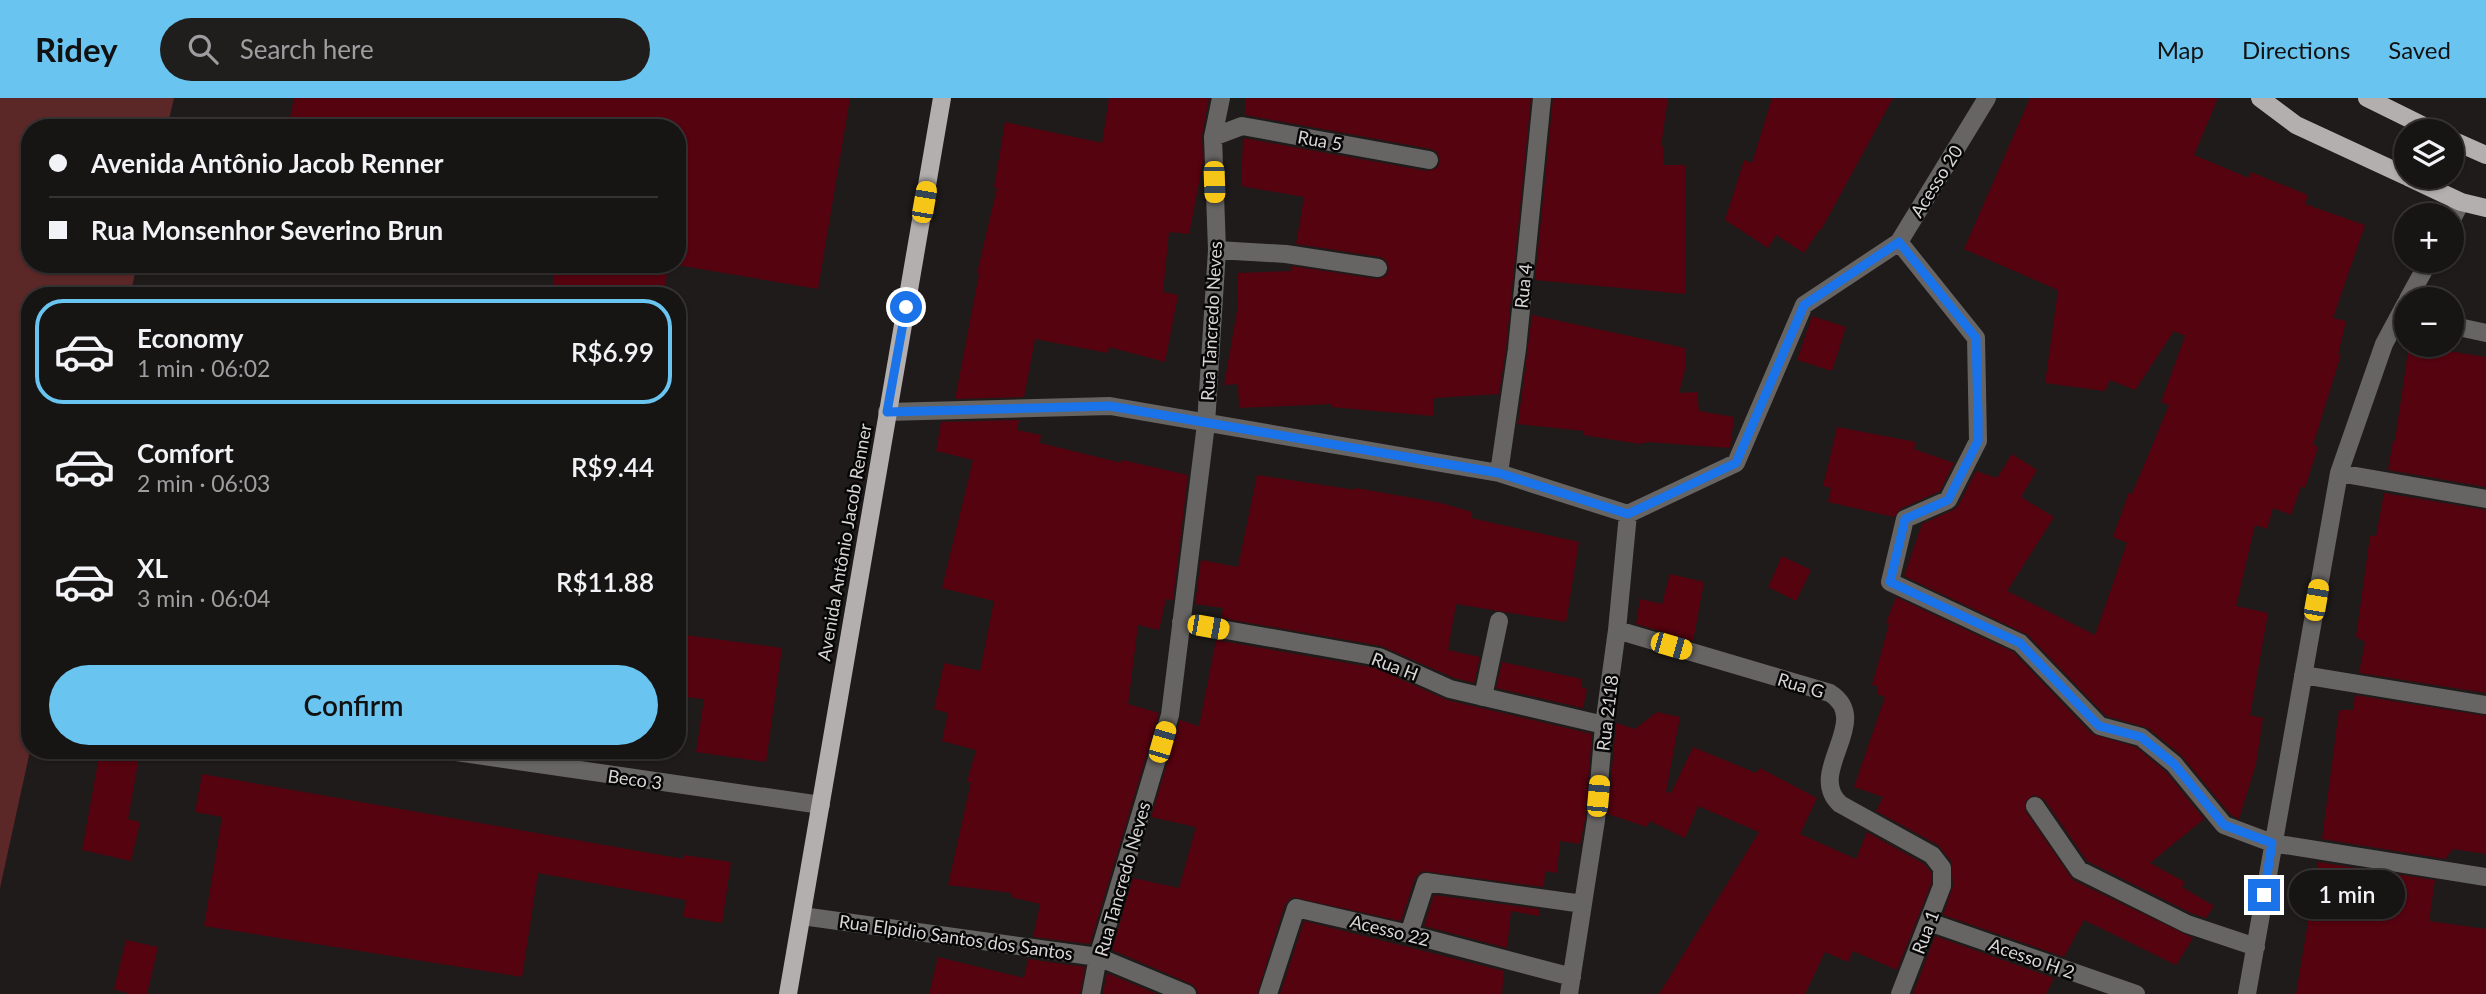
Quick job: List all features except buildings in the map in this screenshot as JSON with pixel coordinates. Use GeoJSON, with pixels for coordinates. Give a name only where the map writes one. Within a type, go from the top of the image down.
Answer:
{"type":"FeatureCollection","features":[{"type":"Feature","properties":{"kind":"main road","name":"Avenida Antônio Jacob Renner"},"geometry":{"type":"LineString","coordinates":[[788,994],[942,98]]}},
{"type":"Feature","properties":{"kind":"main road"},"geometry":{"type":"LineString","coordinates":[[2260,98],[2296,125],[2394,170]]}},
{"type":"Feature","properties":{"kind":"main road"},"geometry":{"type":"LineString","coordinates":[[2367,98],[2410,119]]}},
{"type":"Feature","properties":{"kind":"main road"},"geometry":{"type":"LineString","coordinates":[[2464,145],[2486,155]]}},
{"type":"Feature","properties":{"kind":"main road"},"geometry":{"type":"LineString","coordinates":[[2434,189],[2461,202],[2486,208]]}},
{"type":"Feature","properties":{"kind":"street","name":"Rua Tancredo Neves"},"geometry":{"type":"LineString","coordinates":[[1091,994],[1098,957],[1170,715],[1206,424],[1217,250],[1213,137],[1221,98]]}},
{"type":"Feature","properties":{"kind":"street","name":"Rua 4"},"geometry":{"type":"LineString","coordinates":[[1499,473],[1517,349],[1542,98]]}},
{"type":"Feature","properties":{"kind":"street","name":"Acesso 20"},"geometry":{"type":"LineString","coordinates":[[1899,242],[1987,98]]}},
{"type":"Feature","properties":{"kind":"street","name":"Rua 5"},"geometry":{"type":"LineString","coordinates":[[1213,137],[1242,126],[1429,160]]}},
{"type":"Feature","properties":{"kind":"street"},"geometry":{"type":"LineString","coordinates":[[887,412],[1110,406],[1499,473],[1628,514],[1736,463],[1804,305],[1899,242],[1976,338],[1978,441],[1948,500],[1905,519],[1890,582],[2020,643],[2099,726],[2141,737],[2174,764],[2224,825],[2272,843],[2486,877]]}},
{"type":"Feature","properties":{"kind":"street"},"geometry":{"type":"LineString","coordinates":[[1217,250],[1286,254],[1378,268]]}},
{"type":"Feature","properties":{"kind":"street"},"geometry":{"type":"LineString","coordinates":[[2247,994],[2339,473],[2384,344],[2394,325]]}},
{"type":"Feature","properties":{"kind":"street"},"geometry":{"type":"LineString","coordinates":[[2464,328],[2486,333]]}},
{"type":"Feature","properties":{"kind":"street"},"geometry":{"type":"LineString","coordinates":[[2339,473],[2486,499]]}},
{"type":"Feature","properties":{"kind":"street","name":"Rua 2118"},"geometry":{"type":"LineString","coordinates":[[1570,986],[1596,820],[1628,514]]}},
{"type":"Feature","properties":{"kind":"street"},"geometry":{"type":"LineString","coordinates":[[1483,697],[1499,621]]}},
{"type":"Feature","properties":{"kind":"street","name":"Rua H"},"geometry":{"type":"LineString","coordinates":[[1181,622],[1379,657],[1450,689],[1604,725]]}},
{"type":"Feature","properties":{"kind":"street","name":"Rua G"},"geometry":{"type":"LineString","coordinates":[[1617,630],[1830,693],[1841,699],[1846,710],[1846,722],[1830,778],[1829,788],[1833,797],[1840,804],[1932,855],[1942,869]]}},
{"type":"Feature","properties":{"kind":"street"},"geometry":{"type":"LineString","coordinates":[[2303,676],[2486,705]]}},
{"type":"Feature","properties":{"kind":"street","name":"Beco 3"},"geometry":{"type":"LineString","coordinates":[[524,759],[821,806]]}},
{"type":"Feature","properties":{"kind":"street"},"geometry":{"type":"LineString","coordinates":[[2035,806],[2079,870],[2187,924],[2256,947]]}},
{"type":"Feature","properties":{"kind":"street","name":"Rua 1"},"geometry":{"type":"LineString","coordinates":[[1900,994],[1942,886],[1942,869]]}},
{"type":"Feature","properties":{"kind":"street"},"geometry":{"type":"LineString","coordinates":[[1409,934],[1426,882],[1583,904]]}},
{"type":"Feature","properties":{"kind":"street","name":"Acesso 22"},"geometry":{"type":"LineString","coordinates":[[1268,994],[1296,908],[1409,934],[1570,986]]}},
{"type":"Feature","properties":{"kind":"street","name":"Rua Elpidio Santos dos Santos"},"geometry":{"type":"LineString","coordinates":[[802,916],[1098,957],[1187,994]]}},
{"type":"Feature","properties":{"kind":"street","name":"Acesso H 2"},"geometry":{"type":"LineString","coordinates":[[1929,922],[2136,994]]}},
{"type":"Feature","properties":{"kind":"shaded area"},"geometry":{"type":"Polygon","coordinates":[[[0,98],[174,98],[169,119],[21,119],[21,273],[135,273],[132,287],[21,287],[21,759],[28,759],[0,888],[0,98]]]}},
{"type":"Feature","properties":{"kind":"route"},"geometry":{"type":"LineString","coordinates":[[906,307],[887,412],[1110,406],[1499,473],[1628,514],[1736,463],[1804,305],[1899,242],[1976,338],[1978,441],[1948,500],[1905,519],[1890,582],[2020,643],[2099,726],[2141,737],[2174,764],[2224,825],[2272,843],[2264,895]]}}]}
